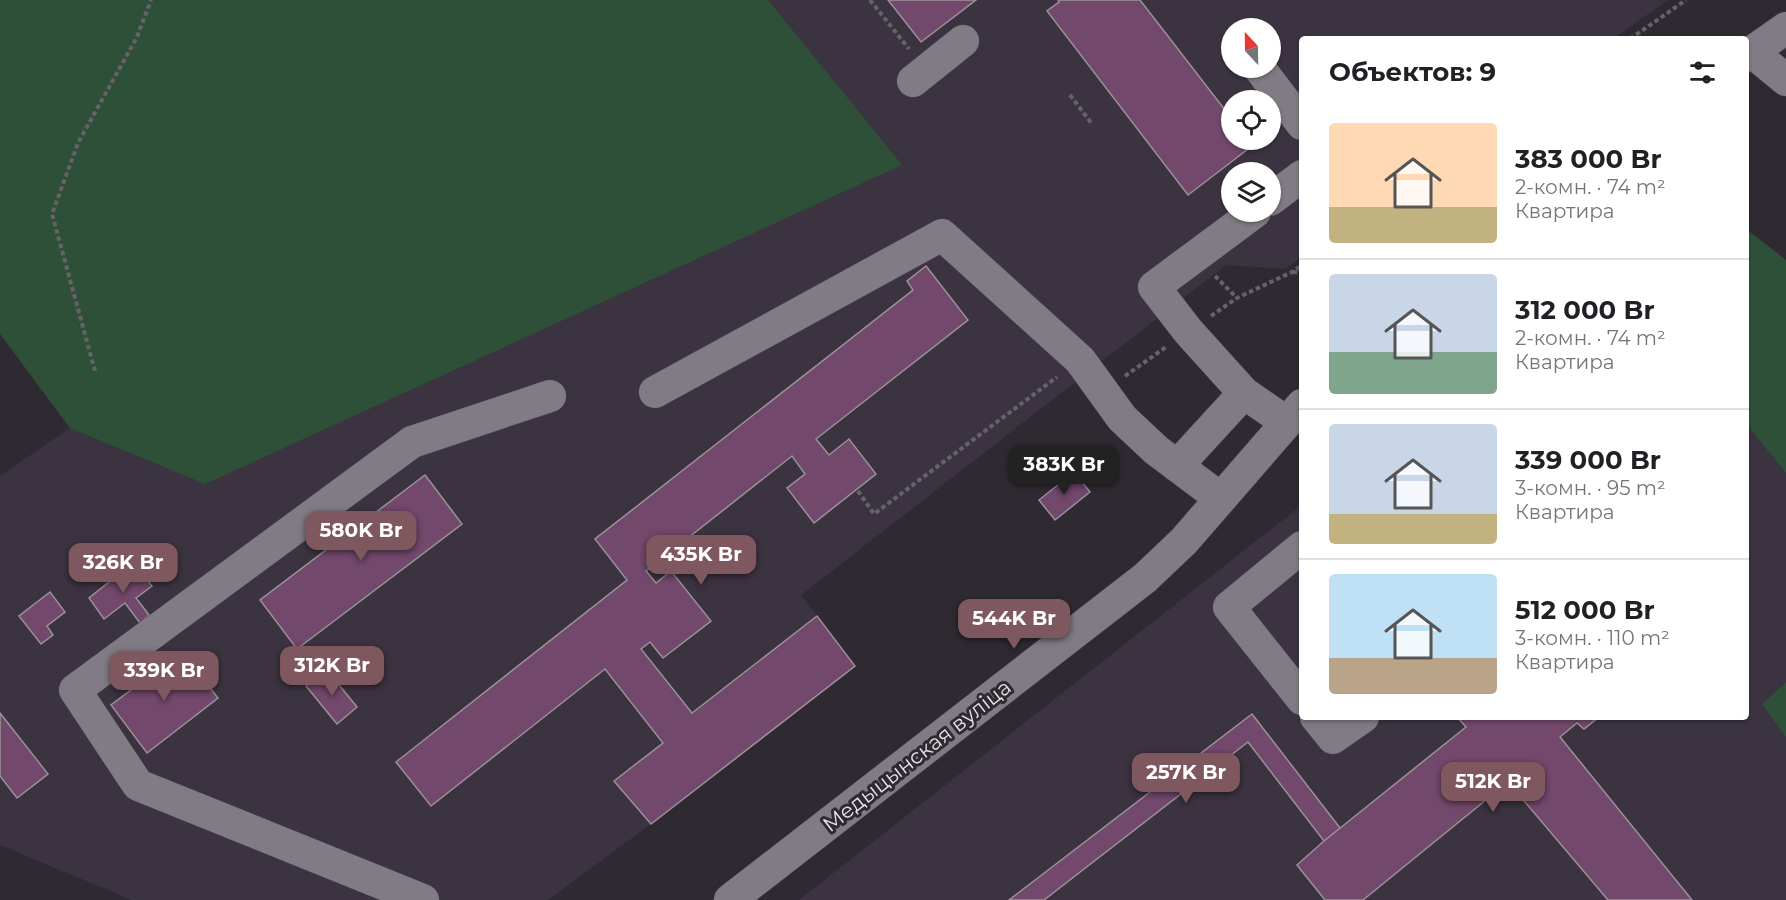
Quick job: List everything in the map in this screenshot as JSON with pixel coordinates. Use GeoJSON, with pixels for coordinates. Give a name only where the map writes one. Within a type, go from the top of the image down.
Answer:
{"type":"FeatureCollection","features":[{"type":"Feature","properties":{"kind":"street"},"geometry":{"type":"LineString","coordinates":[[1786,28],[1749,54],[1786,80]]}},
{"type":"Feature","properties":{"kind":"street"},"geometry":{"type":"LineString","coordinates":[[922,74],[963,41]]}},
{"type":"Feature","properties":{"kind":"street"},"geometry":{"type":"LineString","coordinates":[[1267,78],[1299,120]]}},
{"type":"Feature","properties":{"kind":"street"},"geometry":{"type":"LineString","coordinates":[[1281,192],[1299,178]]}},
{"type":"Feature","properties":{"kind":"street"},"geometry":{"type":"LineString","coordinates":[[1242,222],[1154,287],[1188,332],[1244,393],[1294,413]]}},
{"type":"Feature","properties":{"kind":"street"},"geometry":{"type":"LineString","coordinates":[[655,392],[942,235],[1080,360],[1122,418],[1156,450],[1220,498]]}},
{"type":"Feature","properties":{"kind":"street"},"geometry":{"type":"LineString","coordinates":[[1177,466],[1244,393]]}},
{"type":"Feature","properties":{"kind":"street"},"geometry":{"type":"LineString","coordinates":[[423,900],[138,785],[75,690],[412,442],[550,396]]}},
{"type":"Feature","properties":{"kind":"street","name":"Медыцынская вуліца"},"geometry":{"type":"LineString","coordinates":[[730,900],[1145,578],[1184,541],[1294,413]]}},
{"type":"Feature","properties":{"kind":"street"},"geometry":{"type":"LineString","coordinates":[[1299,554],[1229,607],[1299,695]]}},
{"type":"Feature","properties":{"kind":"street"},"geometry":{"type":"LineString","coordinates":[[1319,720],[1334,738],[1359,720]]}},
{"type":"Feature","properties":{"kind":"path"},"geometry":{"type":"LineString","coordinates":[[94,371],[52,214],[78,143],[137,37],[151,0]]}},
{"type":"Feature","properties":{"kind":"path"},"geometry":{"type":"LineString","coordinates":[[870,0],[917,60],[922,74]]}},
{"type":"Feature","properties":{"kind":"path"},"geometry":{"type":"LineString","coordinates":[[1634,36],[1686,0]]}},
{"type":"Feature","properties":{"kind":"path"},"geometry":{"type":"LineString","coordinates":[[1070,94],[1092,124]]}},
{"type":"Feature","properties":{"kind":"path"},"geometry":{"type":"LineString","coordinates":[[1292,272],[1299,273]]}},
{"type":"Feature","properties":{"kind":"path"},"geometry":{"type":"LineString","coordinates":[[1215,275],[1237,298]]}},
{"type":"Feature","properties":{"kind":"path"},"geometry":{"type":"LineString","coordinates":[[858,491],[874,514],[1080,360]]}},
{"type":"Feature","properties":{"kind":"path"},"geometry":{"type":"LineString","coordinates":[[1118,367],[1125,376]]}},
{"type":"Feature","properties":{"kind":"shaded area"},"geometry":{"type":"Polygon","coordinates":[[[765,0],[1668,0],[1617,36],[1299,36],[1299,259],[1285,269],[1226,265],[801,595],[855,666],[651,824],[548,900],[132,900],[0,845],[0,476],[70,428],[206,484],[765,0]]]}},
{"type":"Feature","properties":{"kind":"shaded area"},"geometry":{"type":"Polygon","coordinates":[[[1749,428],[1786,473],[1786,682],[1762,704],[1786,737],[1786,900],[799,900],[1299,507],[1299,720],[1749,720],[1749,428]]]}},
{"type":"Feature","properties":{"kind":"green space"},"geometry":{"type":"Polygon","coordinates":[[[0,0],[768,0],[902,165],[205,484],[70,428],[0,334],[0,0]]]}},
{"type":"Feature","properties":{"kind":"green space"},"geometry":{"type":"Polygon","coordinates":[[[1749,231],[1786,260],[1786,473],[1749,428],[1749,231]]]}},
{"type":"Feature","properties":{"kind":"green space"},"geometry":{"type":"Polygon","coordinates":[[[1786,682],[1786,737],[1762,704],[1786,682]]]}},
{"type":"Feature","properties":{"kind":"building"},"geometry":{"type":"Polygon","coordinates":[[[888,0],[976,0],[921,42],[888,0]]]}},
{"type":"Feature","properties":{"kind":"building"},"geometry":{"type":"Polygon","coordinates":[[[1058,0],[1140,0],[1221,105],[1221,150],[1247,150],[1231,162],[1221,162],[1221,170],[1188,195],[1047,11],[1059,2],[1058,0]]]}},
{"type":"Feature","properties":{"kind":"building"},"geometry":{"type":"Polygon","coordinates":[[[926,266],[968,320],[816,439],[829,455],[849,439],[876,474],[814,523],[787,488],[805,474],[792,456],[646,571],[656,583],[671,571],[711,621],[663,658],[650,642],[641,649],[692,713],[817,616],[855,666],[651,824],[614,781],[663,743],[605,669],[431,806],[396,762],[627,580],[595,539],[913,290],[907,281],[926,266]]]}},
{"type":"Feature","properties":{"kind":"building"},"geometry":{"type":"Polygon","coordinates":[[[1074,472],[1090,492],[1055,520],[1039,500],[1074,472]]]}},
{"type":"Feature","properties":{"kind":"building"},"geometry":{"type":"Polygon","coordinates":[[[425,475],[462,524],[297,649],[260,600],[425,475]]]}},
{"type":"Feature","properties":{"kind":"building"},"geometry":{"type":"Polygon","coordinates":[[[133,563],[152,586],[136,598],[149,615],[140,623],[125,603],[104,619],[89,598],[133,563]]]}},
{"type":"Feature","properties":{"kind":"building"},"geometry":{"type":"Polygon","coordinates":[[[50,592],[65,612],[47,626],[53,635],[41,644],[19,616],[50,592]]]}},
{"type":"Feature","properties":{"kind":"building"},"geometry":{"type":"Polygon","coordinates":[[[182,652],[218,698],[147,753],[111,705],[182,652]]]}},
{"type":"Feature","properties":{"kind":"building"},"geometry":{"type":"Polygon","coordinates":[[[326,669],[357,707],[337,724],[306,686],[326,669]]]}},
{"type":"Feature","properties":{"kind":"building"},"geometry":{"type":"Polygon","coordinates":[[[0,713],[48,774],[17,798],[0,776],[0,713]]]}},
{"type":"Feature","properties":{"kind":"building"},"geometry":{"type":"Polygon","coordinates":[[[1252,714],[1340,828],[1324,841],[1248,742],[1044,900],[1009,900],[1252,714]]]}},
{"type":"Feature","properties":{"kind":"building"},"geometry":{"type":"Polygon","coordinates":[[[1460,720],[1595,720],[1584,729],[1577,723],[1560,737],[1692,900],[1608,900],[1508,782],[1363,900],[1325,900],[1297,865],[1466,727],[1460,720]]]}}]}
